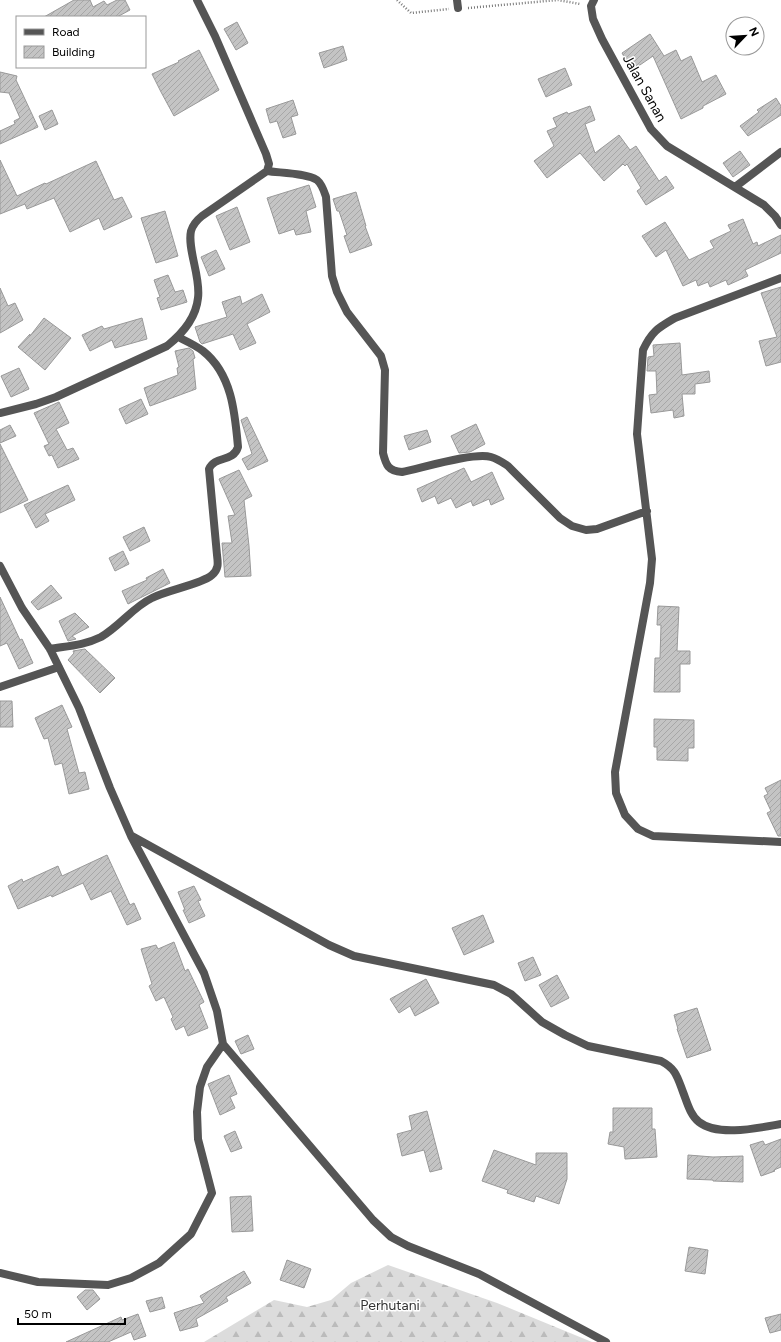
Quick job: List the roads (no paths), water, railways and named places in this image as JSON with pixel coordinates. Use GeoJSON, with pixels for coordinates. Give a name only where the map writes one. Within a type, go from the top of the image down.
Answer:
{"type":"FeatureCollection","features":[{"type":"Feature","properties":{"kind":"street"},"geometry":{"type":"LineString","coordinates":[[0,413],[36,404],[56,397],[167,346],[178,337],[194,314],[198,299],[199,285],[191,241],[191,231],[195,223],[202,216],[267,171],[269,164],[266,154],[215,36],[197,0]]}},
{"type":"Feature","properties":{"kind":"street","name":"Jalan Sanan"},"geometry":{"type":"LineString","coordinates":[[592,3],[593,19],[602,39],[651,129],[667,146],[764,205],[775,216],[781,225]]}},
{"type":"Feature","properties":{"kind":"street"},"geometry":{"type":"LineString","coordinates":[[735,187],[781,152]]}},
{"type":"Feature","properties":{"kind":"street"},"geometry":{"type":"LineString","coordinates":[[267,171],[306,176],[318,181],[323,188],[326,197],[332,276],[337,292],[347,312],[380,356],[384,370],[383,453],[386,464],[394,471],[402,472],[476,456],[490,456],[500,460],[508,466],[560,518],[572,526],[586,530],[597,529],[647,511]]}},
{"type":"Feature","properties":{"kind":"street"},"geometry":{"type":"LineString","coordinates":[[781,278],[675,318],[659,328],[649,338],[643,350],[637,434],[652,559],[650,583],[615,772],[616,793],[625,815],[638,829],[653,836],[781,842]]}},
{"type":"Feature","properties":{"kind":"street"},"geometry":{"type":"LineString","coordinates":[[50,649],[88,642],[102,636],[144,602],[166,592],[202,580],[212,575],[218,568],[209,469],[215,462],[236,453],[238,447],[234,410],[228,386],[216,365],[203,351],[178,337]]}},
{"type":"Feature","properties":{"kind":"street"},"geometry":{"type":"LineString","coordinates":[[0,566],[22,608],[50,649],[79,708],[110,788],[131,836],[204,973],[217,1011],[223,1044],[373,1220],[391,1237],[408,1246],[479,1274],[606,1342]]}},
{"type":"Feature","properties":{"kind":"street"},"geometry":{"type":"LineString","coordinates":[[0,687],[59,667]]}},
{"type":"Feature","properties":{"kind":"street"},"geometry":{"type":"LineString","coordinates":[[131,836],[329,945],[354,956],[494,986],[511,994],[542,1022],[588,1046],[661,1061],[671,1066],[677,1075],[690,1110],[699,1121],[710,1128],[725,1131],[781,1124]]}},
{"type":"Feature","properties":{"kind":"street"},"geometry":{"type":"LineString","coordinates":[[0,1273],[38,1282],[108,1285],[131,1278],[159,1263],[191,1234],[212,1193],[198,1139],[197,1112],[200,1087],[207,1067],[223,1044]]}},
{"type":"Feature","properties":{"kind":"park label","name":"Perhutani"},"geometry":{"type":"Point","coordinates":[390,1305]}}]}
